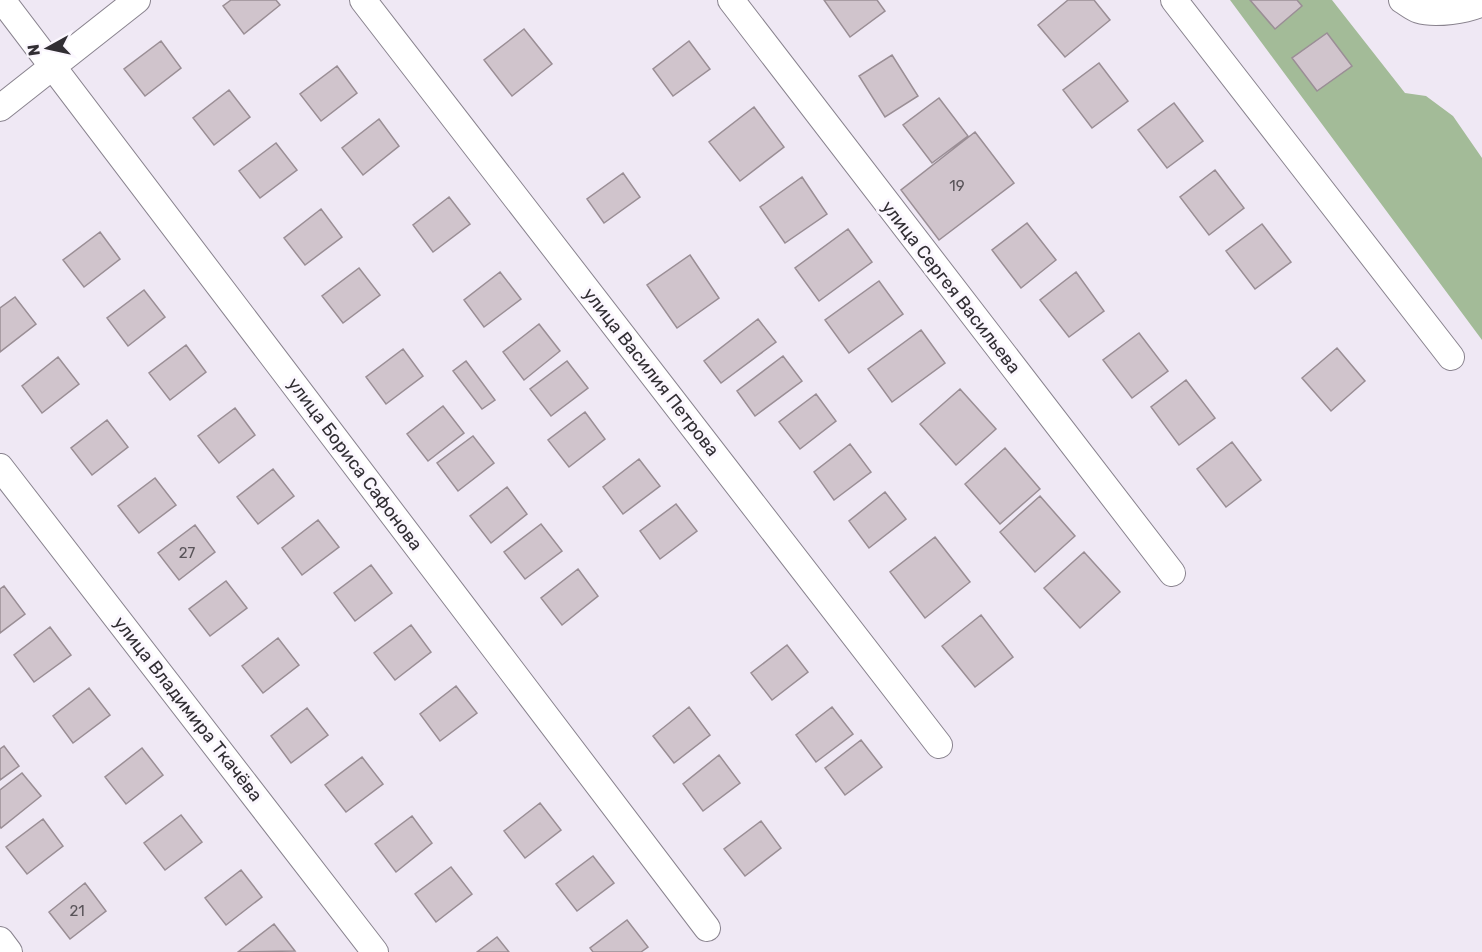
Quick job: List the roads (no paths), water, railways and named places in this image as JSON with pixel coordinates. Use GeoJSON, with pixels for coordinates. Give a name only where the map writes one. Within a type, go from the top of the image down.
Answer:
{"type":"FeatureCollection","features":[{"type":"Feature","properties":{"kind":"street","name":"улица Бориса Сафонова"},"geometry":{"type":"LineString","coordinates":[[2,0],[707,928]]}},
{"type":"Feature","properties":{"kind":"street"},"geometry":{"type":"LineString","coordinates":[[0,108],[137,0]]}},
{"type":"Feature","properties":{"kind":"street","name":"улица Василия Петрова"},"geometry":{"type":"LineString","coordinates":[[363,0],[939,745]]}},
{"type":"Feature","properties":{"kind":"street","name":"улица Сергея Васильева"},"geometry":{"type":"LineString","coordinates":[[731,0],[1172,573]]}},
{"type":"Feature","properties":{"kind":"street"},"geometry":{"type":"LineString","coordinates":[[1174,0],[1451,357]]}},
{"type":"Feature","properties":{"kind":"street"},"geometry":{"type":"LineString","coordinates":[[1402,0],[1419,10],[1443,12],[1475,7],[1482,3]]}},
{"type":"Feature","properties":{"kind":"street","name":"улица Владимира Ткачёва"},"geometry":{"type":"LineString","coordinates":[[0,467],[375,952]]}},
{"type":"Feature","properties":{"kind":"street"},"geometry":{"type":"LineString","coordinates":[[0,940],[9,952]]}}]}
